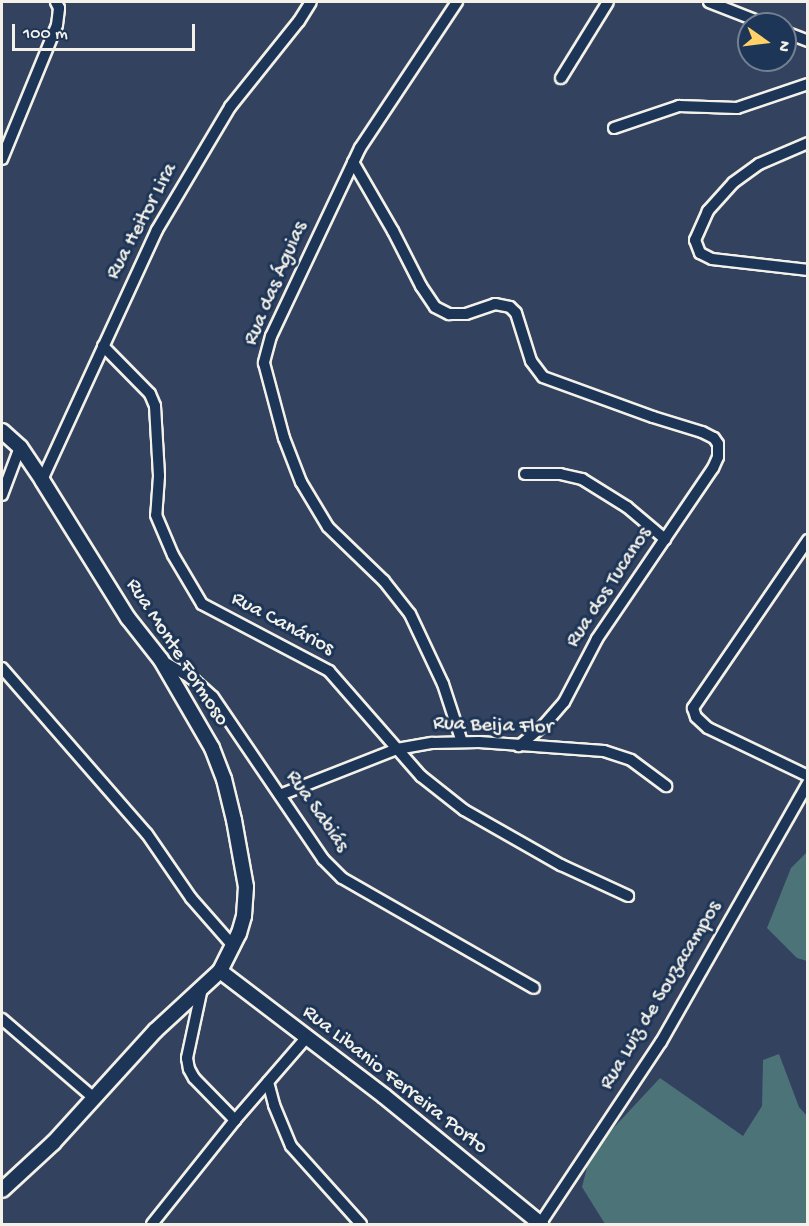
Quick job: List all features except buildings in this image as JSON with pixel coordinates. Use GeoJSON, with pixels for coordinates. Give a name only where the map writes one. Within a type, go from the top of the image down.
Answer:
{"type":"FeatureCollection","features":[{"type":"Feature","properties":{"kind":"street"},"geometry":{"type":"LineString","coordinates":[[2,159],[57,25],[59,8],[56,2]]}},
{"type":"Feature","properties":{"kind":"street","name":"Rua Heitor Lira"},"geometry":{"type":"LineString","coordinates":[[42,480],[147,251],[192,170],[230,107],[299,21],[311,2]]}},
{"type":"Feature","properties":{"kind":"street","name":"Rua das Águias"},"geometry":{"type":"LineString","coordinates":[[457,2],[374,126],[353,162],[271,336],[264,363],[284,438],[301,482],[328,527],[384,581],[410,614],[443,684],[462,742]]}},
{"type":"Feature","properties":{"kind":"street"},"geometry":{"type":"LineString","coordinates":[[561,78],[608,2]]}},
{"type":"Feature","properties":{"kind":"street"},"geometry":{"type":"LineString","coordinates":[[709,2],[737,13]]}},
{"type":"Feature","properties":{"kind":"street"},"geometry":{"type":"LineString","coordinates":[[614,128],[679,106],[738,108],[807,84]]}},
{"type":"Feature","properties":{"kind":"street"},"geometry":{"type":"LineString","coordinates":[[807,143],[784,151],[759,164],[733,183],[708,211],[695,240],[700,253],[712,259],[807,270]]}},
{"type":"Feature","properties":{"kind":"street","name":"Rua dos Tucanos"},"geometry":{"type":"LineString","coordinates":[[353,162],[393,231],[421,286],[435,307],[449,314],[466,314],[495,304],[510,307],[516,313],[531,362],[543,377],[653,417],[702,432],[717,441],[718,457],[713,468],[597,639],[564,702],[553,717],[519,746]]}},
{"type":"Feature","properties":{"kind":"street","name":"Rua Canários"},"geometry":{"type":"LineString","coordinates":[[103,346],[150,394],[155,406],[159,476],[156,515],[173,555],[202,604],[329,672],[431,786],[464,810],[561,865],[628,896]]}},
{"type":"Feature","properties":{"kind":"street","name":"Rua Monte Formoso"},"geometry":{"type":"LineString","coordinates":[[2,431],[20,447],[42,480],[128,618],[161,660],[212,748],[224,779],[246,887],[244,916],[234,947],[220,971],[155,1030],[53,1143],[2,1191]]}},
{"type":"Feature","properties":{"kind":"street"},"geometry":{"type":"LineString","coordinates":[[2,495],[20,447]]}},
{"type":"Feature","properties":{"kind":"street"},"geometry":{"type":"LineString","coordinates":[[525,474],[560,474],[582,479],[627,507],[665,539]]}},
{"type":"Feature","properties":{"kind":"street"},"geometry":{"type":"LineString","coordinates":[[807,540],[696,702],[694,712],[708,728],[807,776]]}},
{"type":"Feature","properties":{"kind":"street","name":"Rua Sabiás"},"geometry":{"type":"LineString","coordinates":[[161,660],[194,680],[213,697],[323,859],[342,878],[534,988]]}},
{"type":"Feature","properties":{"kind":"street"},"geometry":{"type":"LineString","coordinates":[[2,669],[147,834],[191,898],[234,947]]}},
{"type":"Feature","properties":{"kind":"street","name":"Rua Beija Flor"},"geometry":{"type":"LineString","coordinates":[[280,795],[397,749],[424,743],[462,742],[592,750],[619,755],[650,772],[666,786]]}},
{"type":"Feature","properties":{"kind":"street","name":"Rua Luiz de Souzacampos"},"geometry":{"type":"LineString","coordinates":[[541,1224],[661,1042],[807,783]]}},
{"type":"Feature","properties":{"kind":"street","name":"Rua Libanio Ferreira Porto"},"geometry":{"type":"LineString","coordinates":[[220,971],[384,1096],[541,1224]]}},
{"type":"Feature","properties":{"kind":"street"},"geometry":{"type":"LineString","coordinates":[[202,988],[187,1058],[189,1069],[194,1078],[235,1120]]}},
{"type":"Feature","properties":{"kind":"street"},"geometry":{"type":"LineString","coordinates":[[2,1019],[94,1098]]}},
{"type":"Feature","properties":{"kind":"street"},"geometry":{"type":"LineString","coordinates":[[152,1224],[235,1120],[306,1038]]}},
{"type":"Feature","properties":{"kind":"street"},"geometry":{"type":"LineString","coordinates":[[268,1082],[274,1105],[291,1146],[361,1224]]}},
{"type":"Feature","properties":{"kind":"green space"},"geometry":{"type":"Polygon","coordinates":[[[807,852],[807,961],[797,958],[767,928],[791,868],[807,852]]]}},
{"type":"Feature","properties":{"kind":"green space"},"geometry":{"type":"Polygon","coordinates":[[[779,1054],[799,1107],[807,1116],[807,1224],[605,1224],[582,1187],[591,1152],[660,1078],[743,1136],[762,1106],[763,1060],[779,1054]]]}}]}
